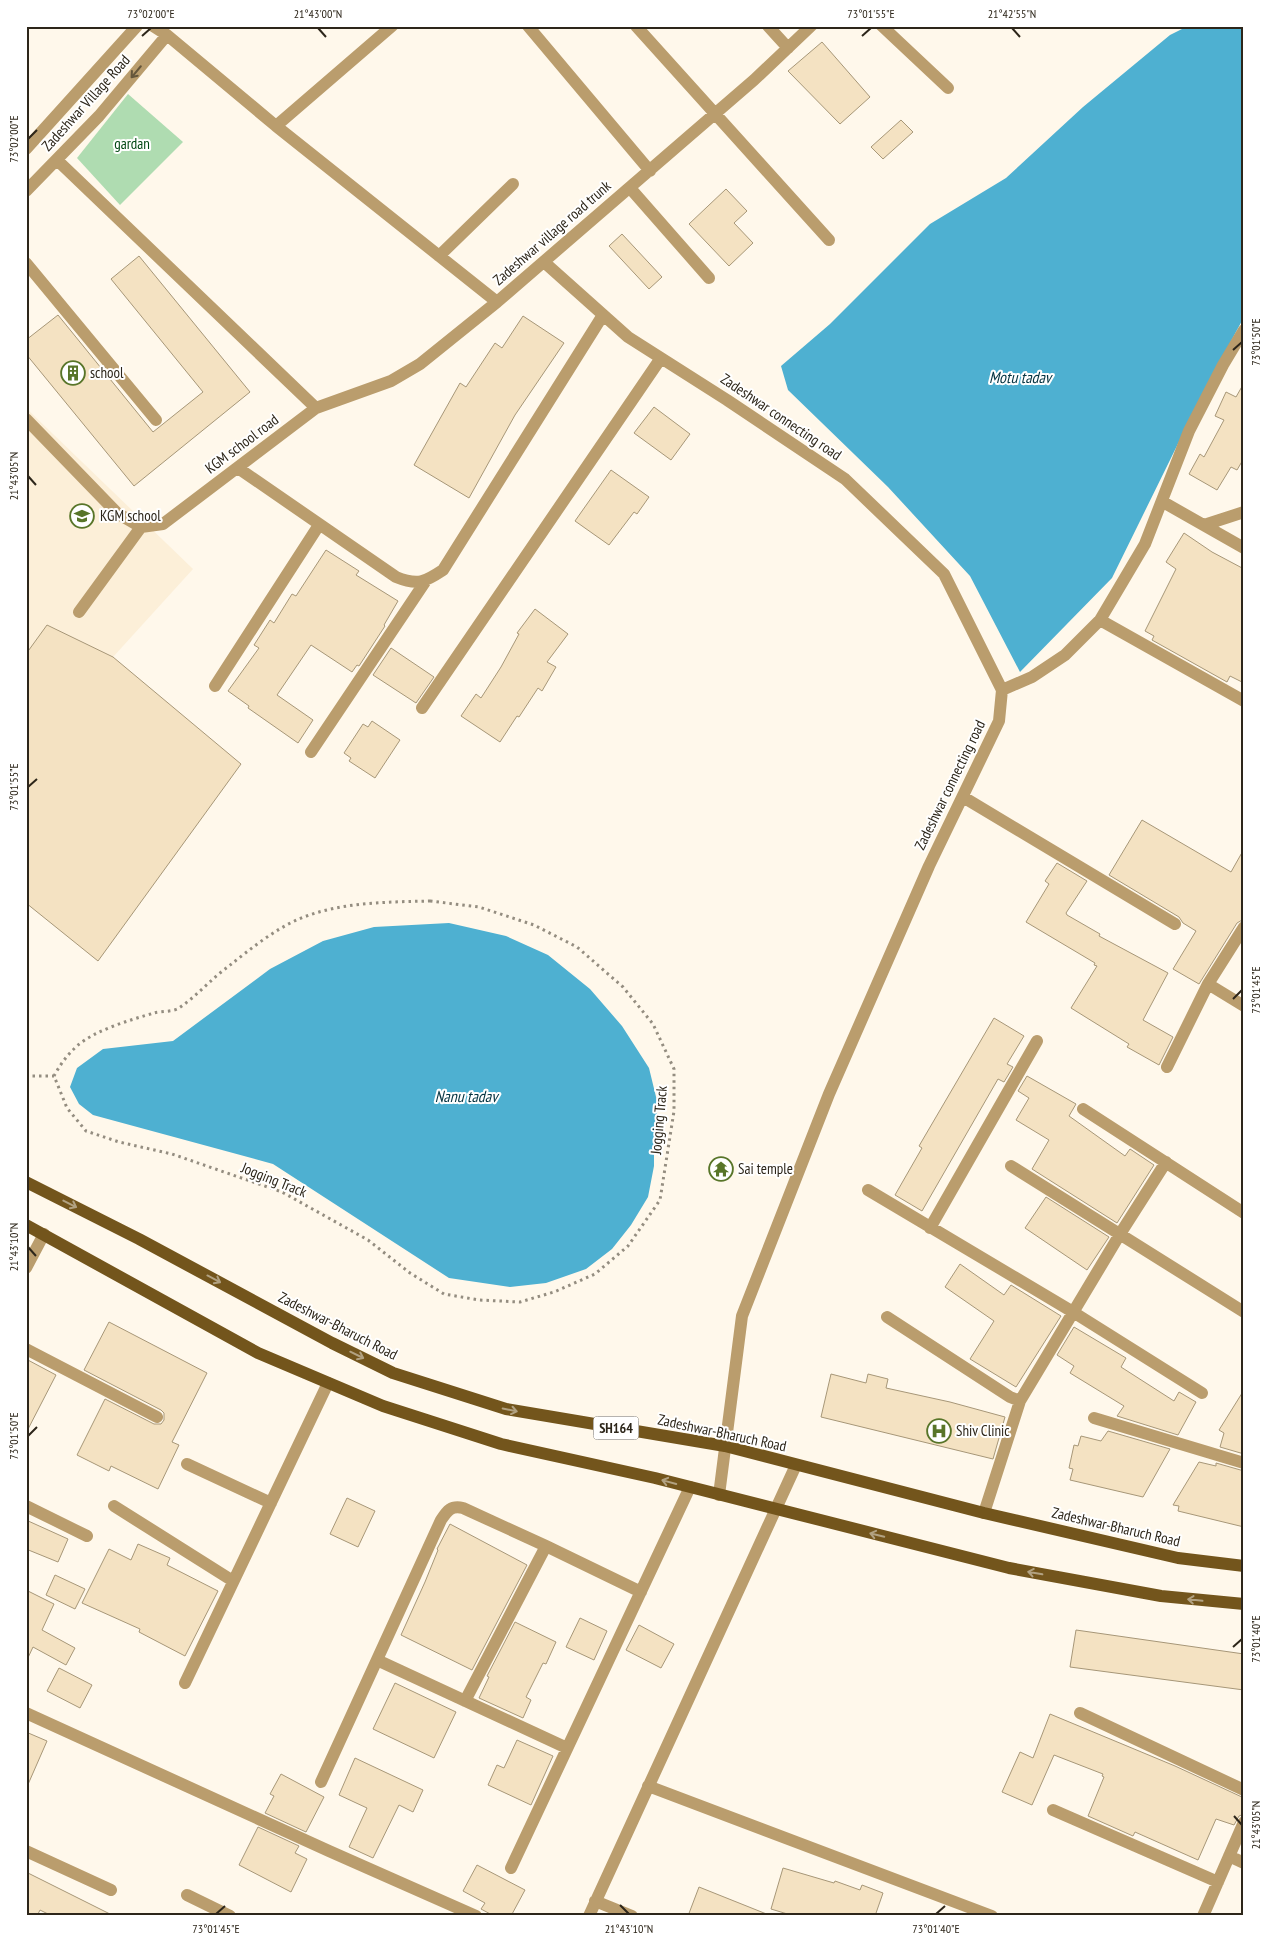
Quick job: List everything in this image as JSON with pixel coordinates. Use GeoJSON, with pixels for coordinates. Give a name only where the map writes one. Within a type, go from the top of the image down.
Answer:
{"type":"FeatureCollection","features":[{"type":"Feature","properties":{"kind":"main road","name":"Zadeshwar-Bharuch Road"},"geometry":{"type":"LineString","coordinates":[[26,1182],[139,1239],[332,1343],[393,1373],[506,1409],[725,1446],[984,1513],[1178,1558],[1244,1566]]}},
{"type":"Feature","properties":{"kind":"main road"},"geometry":{"type":"LineString","coordinates":[[26,1225],[258,1353],[382,1406],[501,1444],[690,1487],[1009,1568],[1161,1596],[1244,1604]]}},
{"type":"Feature","properties":{"kind":"street"},"geometry":{"type":"LineString","coordinates":[[26,149],[137,26]]}},
{"type":"Feature","properties":{"kind":"street"},"geometry":{"type":"LineString","coordinates":[[153,26],[167,35]]}},
{"type":"Feature","properties":{"kind":"street"},"geometry":{"type":"LineString","coordinates":[[276,126],[392,26]]}},
{"type":"Feature","properties":{"kind":"street"},"geometry":{"type":"LineString","coordinates":[[528,26],[650,170]]}},
{"type":"Feature","properties":{"kind":"street"},"geometry":{"type":"LineString","coordinates":[[636,26],[829,240]]}},
{"type":"Feature","properties":{"kind":"street"},"geometry":{"type":"LineString","coordinates":[[768,26],[788,48]]}},
{"type":"Feature","properties":{"kind":"street","name":"Zadeshwar village road trunk"},"geometry":{"type":"LineString","coordinates":[[167,35],[276,126],[497,302],[716,114],[811,26]]}},
{"type":"Feature","properties":{"kind":"street"},"geometry":{"type":"LineString","coordinates":[[882,26],[948,88]]}},
{"type":"Feature","properties":{"kind":"street","name":"Zadeshwar Village Road"},"geometry":{"type":"LineString","coordinates":[[26,191],[99,116],[167,35]]}},
{"type":"Feature","properties":{"kind":"street"},"geometry":{"type":"LineString","coordinates":[[57,160],[316,408]]}},
{"type":"Feature","properties":{"kind":"street"},"geometry":{"type":"LineString","coordinates":[[440,256],[513,184]]}},
{"type":"Feature","properties":{"kind":"street"},"geometry":{"type":"LineString","coordinates":[[630,188],[709,278]]}},
{"type":"Feature","properties":{"kind":"street","name":"Zadeshwar connecting road"},"geometry":{"type":"LineString","coordinates":[[544,262],[628,337],[845,480],[944,574],[1002,690],[999,721],[929,866],[829,1094],[742,1316],[719,1495]]}},
{"type":"Feature","properties":{"kind":"street"},"geometry":{"type":"LineString","coordinates":[[26,263],[156,420]]}},
{"type":"Feature","properties":{"kind":"street","name":"KGM school road"},"geometry":{"type":"LineString","coordinates":[[141,527],[163,524],[316,408],[391,381],[420,364],[497,302]]}},
{"type":"Feature","properties":{"kind":"street"},"geometry":{"type":"LineString","coordinates":[[311,752],[425,582],[443,570],[603,315]]}},
{"type":"Feature","properties":{"kind":"street"},"geometry":{"type":"LineString","coordinates":[[1002,690],[1032,677],[1065,655],[1100,620],[1145,544],[1163,502],[1189,431],[1222,366],[1244,330]]}},
{"type":"Feature","properties":{"kind":"street"},"geometry":{"type":"LineString","coordinates":[[422,708],[661,358]]}},
{"type":"Feature","properties":{"kind":"street"},"geometry":{"type":"LineString","coordinates":[[26,419],[117,513],[141,527],[79,612]]}},
{"type":"Feature","properties":{"kind":"street"},"geometry":{"type":"LineString","coordinates":[[238,468],[396,577],[409,582],[425,582]]}},
{"type":"Feature","properties":{"kind":"street"},"geometry":{"type":"LineString","coordinates":[[1163,502],[1244,548]]}},
{"type":"Feature","properties":{"kind":"street"},"geometry":{"type":"LineString","coordinates":[[1204,525],[1244,512]]}},
{"type":"Feature","properties":{"kind":"street"},"geometry":{"type":"LineString","coordinates":[[215,686],[319,524]]}},
{"type":"Feature","properties":{"kind":"street"},"geometry":{"type":"LineString","coordinates":[[1100,620],[1244,701]]}},
{"type":"Feature","properties":{"kind":"street"},"geometry":{"type":"LineString","coordinates":[[962,797],[1176,924]]}},
{"type":"Feature","properties":{"kind":"street"},"geometry":{"type":"LineString","coordinates":[[1167,1067],[1208,984],[1244,927]]}},
{"type":"Feature","properties":{"kind":"street"},"geometry":{"type":"LineString","coordinates":[[1208,984],[1244,1006]]}},
{"type":"Feature","properties":{"kind":"street"},"geometry":{"type":"LineString","coordinates":[[930,1228],[1037,1041]]}},
{"type":"Feature","properties":{"kind":"street"},"geometry":{"type":"LineString","coordinates":[[1083,1109],[1244,1213]]}},
{"type":"Feature","properties":{"kind":"street"},"geometry":{"type":"LineString","coordinates":[[984,1513],[1020,1402],[1120,1234],[1166,1162]]}},
{"type":"Feature","properties":{"kind":"street"},"geometry":{"type":"LineString","coordinates":[[1011,1166],[1244,1312]]}},
{"type":"Feature","properties":{"kind":"street"},"geometry":{"type":"LineString","coordinates":[[868,1190],[1074,1312],[1202,1393]]}},
{"type":"Feature","properties":{"kind":"street"},"geometry":{"type":"LineString","coordinates":[[26,1268],[44,1234]]}},
{"type":"Feature","properties":{"kind":"street"},"geometry":{"type":"LineString","coordinates":[[887,1317],[1020,1402]]}},
{"type":"Feature","properties":{"kind":"street"},"geometry":{"type":"LineString","coordinates":[[26,1348],[157,1418]]}},
{"type":"Feature","properties":{"kind":"street"},"geometry":{"type":"LineString","coordinates":[[184,1683],[328,1383]]}},
{"type":"Feature","properties":{"kind":"street"},"geometry":{"type":"LineString","coordinates":[[1094,1418],[1244,1463]]}},
{"type":"Feature","properties":{"kind":"street"},"geometry":{"type":"LineString","coordinates":[[187,1464],[271,1503]]}},
{"type":"Feature","properties":{"kind":"street"},"geometry":{"type":"LineString","coordinates":[[589,1916],[796,1465]]}},
{"type":"Feature","properties":{"kind":"street"},"geometry":{"type":"LineString","coordinates":[[511,1868],[690,1487]]}},
{"type":"Feature","properties":{"kind":"street"},"geometry":{"type":"LineString","coordinates":[[26,1506],[87,1536]]}},
{"type":"Feature","properties":{"kind":"street"},"geometry":{"type":"LineString","coordinates":[[114,1506],[233,1581]]}},
{"type":"Feature","properties":{"kind":"street"},"geometry":{"type":"LineString","coordinates":[[321,1782],[441,1520],[450,1508],[456,1506],[463,1508],[640,1592]]}},
{"type":"Feature","properties":{"kind":"street"},"geometry":{"type":"LineString","coordinates":[[465,1701],[546,1546]]}},
{"type":"Feature","properties":{"kind":"street"},"geometry":{"type":"LineString","coordinates":[[377,1660],[567,1748]]}},
{"type":"Feature","properties":{"kind":"street"},"geometry":{"type":"LineString","coordinates":[[26,1713],[329,1852],[476,1916]]}},
{"type":"Feature","properties":{"kind":"street"},"geometry":{"type":"LineString","coordinates":[[1080,1713],[1244,1790]]}},
{"type":"Feature","properties":{"kind":"street"},"geometry":{"type":"LineString","coordinates":[[648,1786],[992,1916]]}},
{"type":"Feature","properties":{"kind":"street"},"geometry":{"type":"LineString","coordinates":[[1053,1810],[1218,1882]]}},
{"type":"Feature","properties":{"kind":"street"},"geometry":{"type":"LineString","coordinates":[[1203,1916],[1244,1822]]}},
{"type":"Feature","properties":{"kind":"street"},"geometry":{"type":"LineString","coordinates":[[26,1851],[111,1890]]}},
{"type":"Feature","properties":{"kind":"street"},"geometry":{"type":"LineString","coordinates":[[1229,1856],[1244,1863]]}},
{"type":"Feature","properties":{"kind":"street"},"geometry":{"type":"LineString","coordinates":[[187,1895],[230,1916]]}},
{"type":"Feature","properties":{"kind":"street"},"geometry":{"type":"LineString","coordinates":[[596,1901],[632,1916]]}},
{"type":"Feature","properties":{"kind":"path","name":"Jogging Track"},"geometry":{"type":"LineString","coordinates":[[430,901],[479,907],[534,925],[577,948],[623,987],[653,1024],[674,1069],[674,1111],[660,1200],[628,1246],[595,1274],[554,1292],[520,1302],[479,1300],[444,1294],[410,1273],[368,1240],[282,1192],[172,1154],[119,1142],[86,1131],[67,1108],[54,1076],[62,1062],[78,1045],[100,1033],[125,1023],[156,1013],[178,1009],[219,973],[256,945],[298,920],[333,910],[381,902],[430,901]]}},
{"type":"Feature","properties":{"kind":"path"},"geometry":{"type":"LineString","coordinates":[[26,1076],[54,1076]]}},
{"type":"Feature","properties":{"kind":"shaded area","name":"KGM school"},"geometry":{"type":"Polygon","coordinates":[[[26,408],[193,569],[113,657],[26,654],[26,408]]]}},
{"type":"Feature","properties":{"kind":"green space","name":"gardan"},"geometry":{"type":"Polygon","coordinates":[[[128,94],[183,142],[120,205],[77,158],[128,94]]]}},
{"type":"Feature","properties":{"kind":"water","name":"Motu tadav"},"geometry":{"type":"Polygon","coordinates":[[[1188,26],[1244,26],[1244,317],[1200,399],[1112,578],[1020,672],[970,576],[888,487],[788,390],[781,366],[830,324],[930,224],[1006,178],[1083,107],[1170,35],[1188,26]]]}},
{"type":"Feature","properties":{"kind":"water","name":"Nanu tadav"},"geometry":{"type":"Polygon","coordinates":[[[449,923],[506,936],[548,955],[590,989],[622,1026],[649,1068],[658,1105],[654,1133],[654,1166],[648,1197],[631,1225],[612,1249],[586,1269],[546,1283],[510,1287],[449,1278],[273,1164],[93,1115],[79,1104],[70,1087],[77,1068],[103,1049],[173,1041],[270,969],[323,941],[374,927],[449,923]]]}},
{"type":"Feature","properties":{"kind":"building"},"geometry":{"type":"Polygon","coordinates":[[[822,42],[870,97],[840,124],[788,71],[822,42]]]}},
{"type":"Feature","properties":{"kind":"building"},"geometry":{"type":"Polygon","coordinates":[[[901,120],[913,132],[883,159],[871,147],[901,120]]]}},
{"type":"Feature","properties":{"kind":"building"},"geometry":{"type":"Polygon","coordinates":[[[726,189],[747,211],[734,223],[753,243],[729,266],[689,224],[726,189]]]}},
{"type":"Feature","properties":{"kind":"building"},"geometry":{"type":"Polygon","coordinates":[[[622,234],[662,277],[649,289],[609,246],[622,234]]]}},
{"type":"Feature","properties":{"kind":"building","name":"school"},"geometry":{"type":"Polygon","coordinates":[[[139,256],[250,392],[134,486],[26,354],[26,340],[58,315],[153,432],[203,392],[111,279],[139,256]]]}},
{"type":"Feature","properties":{"kind":"building"},"geometry":{"type":"Polygon","coordinates":[[[523,316],[564,343],[515,415],[469,498],[414,465],[460,383],[466,387],[495,343],[502,348],[523,316]]]}},
{"type":"Feature","properties":{"kind":"building"},"geometry":{"type":"Polygon","coordinates":[[[1244,383],[1244,458],[1237,470],[1231,467],[1217,490],[1189,474],[1200,454],[1204,457],[1224,420],[1215,416],[1226,392],[1236,397],[1244,383]]]}},
{"type":"Feature","properties":{"kind":"building"},"geometry":{"type":"Polygon","coordinates":[[[654,407],[690,434],[671,460],[634,433],[654,407]]]}},
{"type":"Feature","properties":{"kind":"building"},"geometry":{"type":"Polygon","coordinates":[[[611,470],[649,497],[637,514],[634,512],[609,545],[575,521],[611,470]]]}},
{"type":"Feature","properties":{"kind":"building"},"geometry":{"type":"Polygon","coordinates":[[[1184,533],[1212,552],[1244,569],[1244,683],[1230,676],[1227,682],[1152,640],[1154,636],[1145,631],[1176,569],[1166,562],[1184,533]]]}},
{"type":"Feature","properties":{"kind":"building"},"geometry":{"type":"Polygon","coordinates":[[[326,550],[359,571],[356,575],[398,601],[385,626],[359,666],[357,665],[352,672],[311,645],[277,695],[313,720],[298,743],[248,708],[249,706],[228,691],[259,648],[254,645],[270,620],[274,623],[292,594],[296,596],[326,550]]]}},
{"type":"Feature","properties":{"kind":"building"},"geometry":{"type":"Polygon","coordinates":[[[535,609],[568,634],[547,662],[556,667],[542,691],[538,688],[500,742],[461,716],[476,694],[481,698],[501,667],[519,634],[517,633],[535,609]]]}},
{"type":"Feature","properties":{"kind":"building"},"geometry":{"type":"Polygon","coordinates":[[[47,625],[113,657],[241,764],[98,961],[26,903],[26,654],[47,625]]]}},
{"type":"Feature","properties":{"kind":"building"},"geometry":{"type":"Polygon","coordinates":[[[391,648],[434,677],[416,703],[373,675],[391,648]]]}},
{"type":"Feature","properties":{"kind":"building"},"geometry":{"type":"Polygon","coordinates":[[[372,721],[400,740],[375,778],[349,761],[351,758],[344,753],[363,724],[368,727],[372,721]]]}},
{"type":"Feature","properties":{"kind":"building"},"geometry":{"type":"Polygon","coordinates":[[[1142,820],[1231,872],[1244,849],[1244,919],[1237,923],[1199,984],[1173,969],[1196,931],[1183,923],[1179,917],[1109,875],[1142,820]]]}},
{"type":"Feature","properties":{"kind":"building"},"geometry":{"type":"Polygon","coordinates":[[[1057,863],[1087,881],[1066,913],[1067,915],[1100,934],[1099,936],[1168,973],[1143,1020],[1173,1037],[1159,1065],[1127,1047],[1129,1044],[1071,1008],[1097,966],[1026,922],[1049,884],[1045,881],[1057,863]]]}},
{"type":"Feature","properties":{"kind":"building"},"geometry":{"type":"Polygon","coordinates":[[[994,1018],[1024,1036],[1007,1064],[1013,1067],[1004,1082],[998,1079],[922,1211],[895,1195],[922,1148],[919,1146],[994,1018]]]}},
{"type":"Feature","properties":{"kind":"building"},"geometry":{"type":"Polygon","coordinates":[[[1027,1076],[1076,1104],[1069,1116],[1125,1156],[1130,1149],[1154,1165],[1117,1223],[1032,1169],[1049,1140],[1016,1120],[1029,1098],[1018,1091],[1027,1076]]]}},
{"type":"Feature","properties":{"kind":"building"},"geometry":{"type":"Polygon","coordinates":[[[1046,1197],[1109,1237],[1087,1270],[1025,1228],[1046,1197]]]}},
{"type":"Feature","properties":{"kind":"building"},"geometry":{"type":"Polygon","coordinates":[[[960,1264],[1004,1295],[1011,1285],[1061,1316],[1016,1387],[970,1359],[994,1321],[945,1287],[960,1264]]]}},
{"type":"Feature","properties":{"kind":"building"},"geometry":{"type":"Polygon","coordinates":[[[109,1322],[207,1373],[172,1442],[179,1445],[158,1489],[111,1466],[109,1471],[77,1455],[105,1399],[154,1424],[161,1424],[164,1420],[164,1413],[161,1410],[84,1370],[109,1322]]]}},
{"type":"Feature","properties":{"kind":"building"},"geometry":{"type":"Polygon","coordinates":[[[1074,1327],[1126,1358],[1121,1367],[1174,1401],[1179,1392],[1196,1402],[1178,1435],[1117,1416],[1124,1406],[1070,1373],[1074,1366],[1057,1355],[1074,1327]]]}},
{"type":"Feature","properties":{"kind":"building"},"geometry":{"type":"Polygon","coordinates":[[[26,1359],[56,1375],[26,1433],[26,1359]]]}},
{"type":"Feature","properties":{"kind":"building"},"geometry":{"type":"Polygon","coordinates":[[[831,1374],[866,1383],[868,1374],[888,1379],[886,1388],[950,1402],[1005,1417],[993,1459],[821,1417],[831,1374]]]}},
{"type":"Feature","properties":{"kind":"building"},"geometry":{"type":"Polygon","coordinates":[[[1244,1390],[1244,1454],[1220,1447],[1224,1433],[1219,1430],[1244,1390]]]}},
{"type":"Feature","properties":{"kind":"building"},"geometry":{"type":"Polygon","coordinates":[[[1108,1431],[1170,1449],[1143,1497],[1070,1480],[1073,1469],[1069,1468],[1074,1445],[1078,1446],[1081,1436],[1101,1441],[1108,1431]]]}},
{"type":"Feature","properties":{"kind":"building"},"geometry":{"type":"Polygon","coordinates":[[[1199,1462],[1216,1466],[1216,1463],[1244,1471],[1244,1527],[1178,1511],[1179,1506],[1173,1505],[1199,1462]]]}},
{"type":"Feature","properties":{"kind":"building"},"geometry":{"type":"Polygon","coordinates":[[[347,1498],[375,1511],[358,1547],[330,1534],[347,1498]]]}},
{"type":"Feature","properties":{"kind":"building"},"geometry":{"type":"Polygon","coordinates":[[[26,1520],[68,1539],[58,1562],[26,1549],[26,1520]]]}},
{"type":"Feature","properties":{"kind":"building"},"geometry":{"type":"Polygon","coordinates":[[[450,1524],[527,1565],[472,1670],[401,1635],[425,1582],[437,1549],[450,1524]]]}},
{"type":"Feature","properties":{"kind":"building"},"geometry":{"type":"Polygon","coordinates":[[[138,1544],[170,1558],[167,1565],[218,1591],[185,1656],[139,1632],[140,1629],[82,1603],[109,1549],[131,1560],[138,1544]]]}},
{"type":"Feature","properties":{"kind":"building"},"geometry":{"type":"Polygon","coordinates":[[[55,1575],[85,1589],[75,1609],[46,1595],[55,1575]]]}},
{"type":"Feature","properties":{"kind":"building"},"geometry":{"type":"Polygon","coordinates":[[[26,1590],[54,1604],[42,1630],[75,1648],[66,1665],[33,1647],[26,1662],[26,1590]]]}},
{"type":"Feature","properties":{"kind":"building"},"geometry":{"type":"Polygon","coordinates":[[[580,1618],[607,1631],[594,1660],[566,1647],[580,1618]]]}},
{"type":"Feature","properties":{"kind":"building"},"geometry":{"type":"Polygon","coordinates":[[[515,1622],[556,1642],[546,1664],[543,1663],[526,1697],[531,1700],[523,1718],[479,1698],[489,1677],[487,1676],[515,1622]]]}},
{"type":"Feature","properties":{"kind":"building"},"geometry":{"type":"Polygon","coordinates":[[[639,1625],[674,1644],[661,1668],[626,1650],[639,1625]]]}},
{"type":"Feature","properties":{"kind":"building"},"geometry":{"type":"Polygon","coordinates":[[[1076,1630],[1244,1654],[1244,1690],[1070,1667],[1076,1630]]]}},
{"type":"Feature","properties":{"kind":"building"},"geometry":{"type":"Polygon","coordinates":[[[59,1668],[92,1685],[80,1708],[47,1691],[59,1668]]]}},
{"type":"Feature","properties":{"kind":"building"},"geometry":{"type":"Polygon","coordinates":[[[395,1683],[456,1712],[434,1758],[373,1729],[395,1683]]]}},
{"type":"Feature","properties":{"kind":"building"},"geometry":{"type":"Polygon","coordinates":[[[1050,1714],[1175,1766],[1244,1798],[1244,1814],[1239,1816],[1234,1825],[1216,1819],[1198,1860],[1135,1832],[1133,1836],[1088,1816],[1104,1777],[1102,1776],[1103,1774],[1054,1755],[1032,1805],[1002,1792],[1020,1752],[1033,1758],[1050,1714]]]}},
{"type":"Feature","properties":{"kind":"building"},"geometry":{"type":"Polygon","coordinates":[[[26,1732],[47,1741],[26,1789],[26,1732]]]}},
{"type":"Feature","properties":{"kind":"building"},"geometry":{"type":"Polygon","coordinates":[[[517,1740],[553,1756],[531,1805],[488,1785],[497,1765],[504,1768],[517,1740]]]}},
{"type":"Feature","properties":{"kind":"building"},"geometry":{"type":"Polygon","coordinates":[[[355,1758],[423,1790],[413,1812],[399,1805],[373,1858],[349,1847],[367,1808],[339,1795],[355,1758]]]}},
{"type":"Feature","properties":{"kind":"building"},"geometry":{"type":"Polygon","coordinates":[[[281,1774],[324,1797],[306,1832],[265,1813],[274,1796],[270,1794],[281,1774]]]}},
{"type":"Feature","properties":{"kind":"building"},"geometry":{"type":"Polygon","coordinates":[[[258,1827],[299,1846],[295,1853],[307,1859],[291,1892],[239,1865],[258,1827]]]}},
{"type":"Feature","properties":{"kind":"building"},"geometry":{"type":"Polygon","coordinates":[[[477,1865],[525,1890],[511,1916],[494,1916],[481,1909],[485,1903],[463,1891],[477,1865]]]}},
{"type":"Feature","properties":{"kind":"building"},"geometry":{"type":"Polygon","coordinates":[[[783,1868],[834,1883],[835,1881],[860,1890],[862,1885],[883,1893],[875,1916],[794,1916],[771,1909],[783,1868]]]}},
{"type":"Feature","properties":{"kind":"building"},"geometry":{"type":"Polygon","coordinates":[[[26,1872],[114,1916],[52,1916],[40,1910],[37,1916],[26,1916],[26,1872]]]}},
{"type":"Feature","properties":{"kind":"building"},"geometry":{"type":"Polygon","coordinates":[[[699,1887],[769,1915],[769,1916],[688,1916],[699,1887]]]}},
{"type":"Feature","properties":{"kind":"place","name":"school"},"geometry":{"type":"Point","coordinates":[73,373]}},
{"type":"Feature","properties":{"kind":"place","name":"KGM school"},"geometry":{"type":"Point","coordinates":[82,516]}},
{"type":"Feature","properties":{"kind":"place","name":"Sai temple"},"geometry":{"type":"Point","coordinates":[721,1169]}},
{"type":"Feature","properties":{"kind":"place","name":"Shiv Clinic"},"geometry":{"type":"Point","coordinates":[939,1431]}}]}
